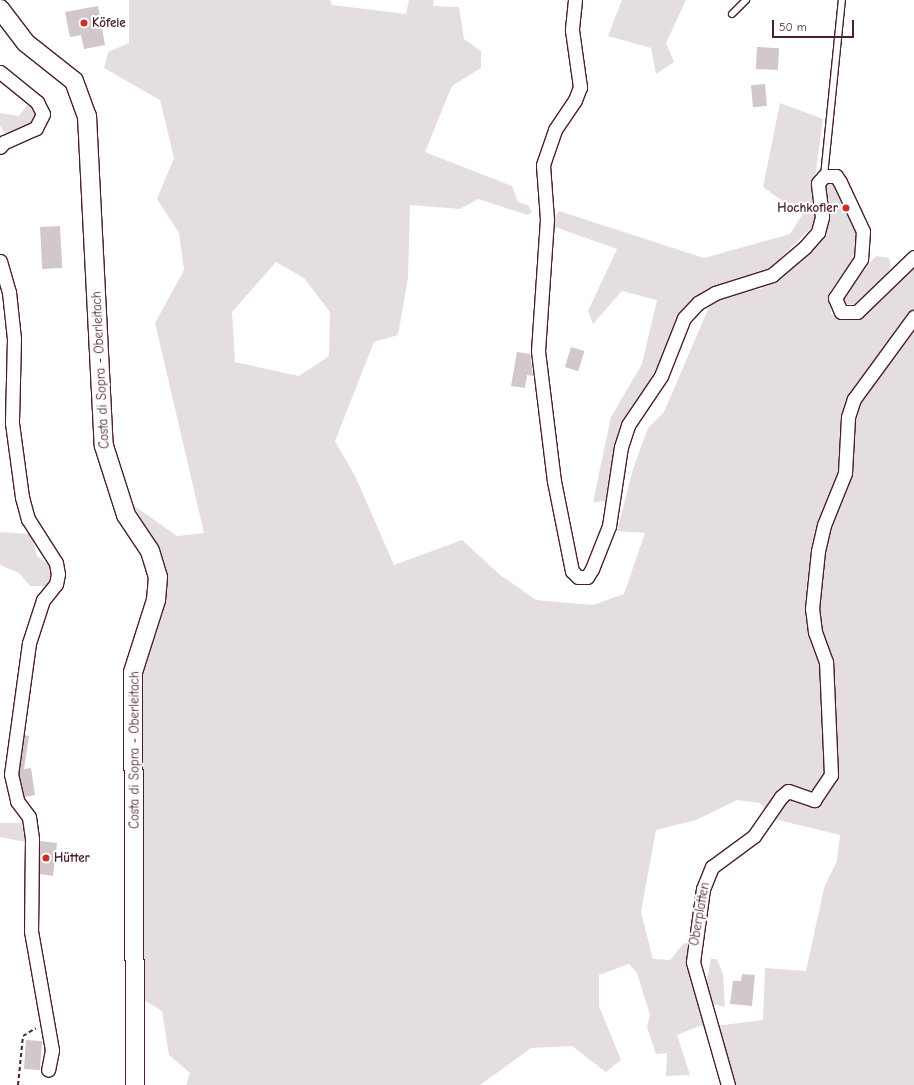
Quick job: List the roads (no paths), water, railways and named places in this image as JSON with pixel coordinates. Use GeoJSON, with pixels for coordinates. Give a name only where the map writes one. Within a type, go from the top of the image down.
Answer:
{"type":"FeatureCollection","features":[{"type":"Feature","properties":{"kind":"main road","name":"Costa di Sopra - Oberleitach"},"geometry":{"type":"LineString","coordinates":[[0,9],[26,43],[74,81],[87,116],[104,446],[126,515],[150,551],[158,577],[156,600],[133,672],[135,1085]]}},
{"type":"Feature","properties":{"kind":"street"},"geometry":{"type":"LineString","coordinates":[[575,0],[572,30],[580,87],[575,100],[555,130],[543,165],[547,219],[538,351],[554,482],[572,571],[578,577],[587,577],[592,570],[609,526],[614,509],[621,447],[628,426],[661,376],[684,318],[698,303],[715,293],[772,274],[805,247],[818,232],[822,217],[818,183],[824,176],[836,176],[863,231],[861,259],[835,298],[841,312],[857,312],[914,256]]}},
{"type":"Feature","properties":{"kind":"street"},"geometry":{"type":"LineString","coordinates":[[0,72],[37,102],[43,114],[36,128],[1,141]]}},
{"type":"Feature","properties":{"kind":"street"},"geometry":{"type":"LineString","coordinates":[[0,261],[9,292],[14,339],[12,423],[22,497],[28,520],[56,563],[58,574],[56,584],[43,600],[29,643],[11,774],[17,801],[30,824],[31,931],[52,1050],[48,1070]]}},
{"type":"Feature","properties":{"kind":"street","name":"Oberplatten"},"geometry":{"type":"LineString","coordinates":[[728,1085],[693,962],[707,877],[718,861],[754,836],[788,791],[814,800],[824,790],[831,776],[826,662],[815,632],[812,609],[818,551],[824,525],[845,473],[848,417],[854,399],[914,317]]}},
{"type":"Feature","properties":{"kind":"lane"},"geometry":{"type":"LineString","coordinates":[[732,14],[746,0]]}},
{"type":"Feature","properties":{"kind":"lane"},"geometry":{"type":"LineString","coordinates":[[824,176],[842,0]]}},
{"type":"Feature","properties":{"kind":"place","name":"Köfele"},"geometry":{"type":"Point","coordinates":[84,23]}},
{"type":"Feature","properties":{"kind":"place","name":"Hochkofler"},"geometry":{"type":"Point","coordinates":[846,208]}},
{"type":"Feature","properties":{"kind":"place","name":"Hütter"},"geometry":{"type":"Point","coordinates":[46,858]}}]}
